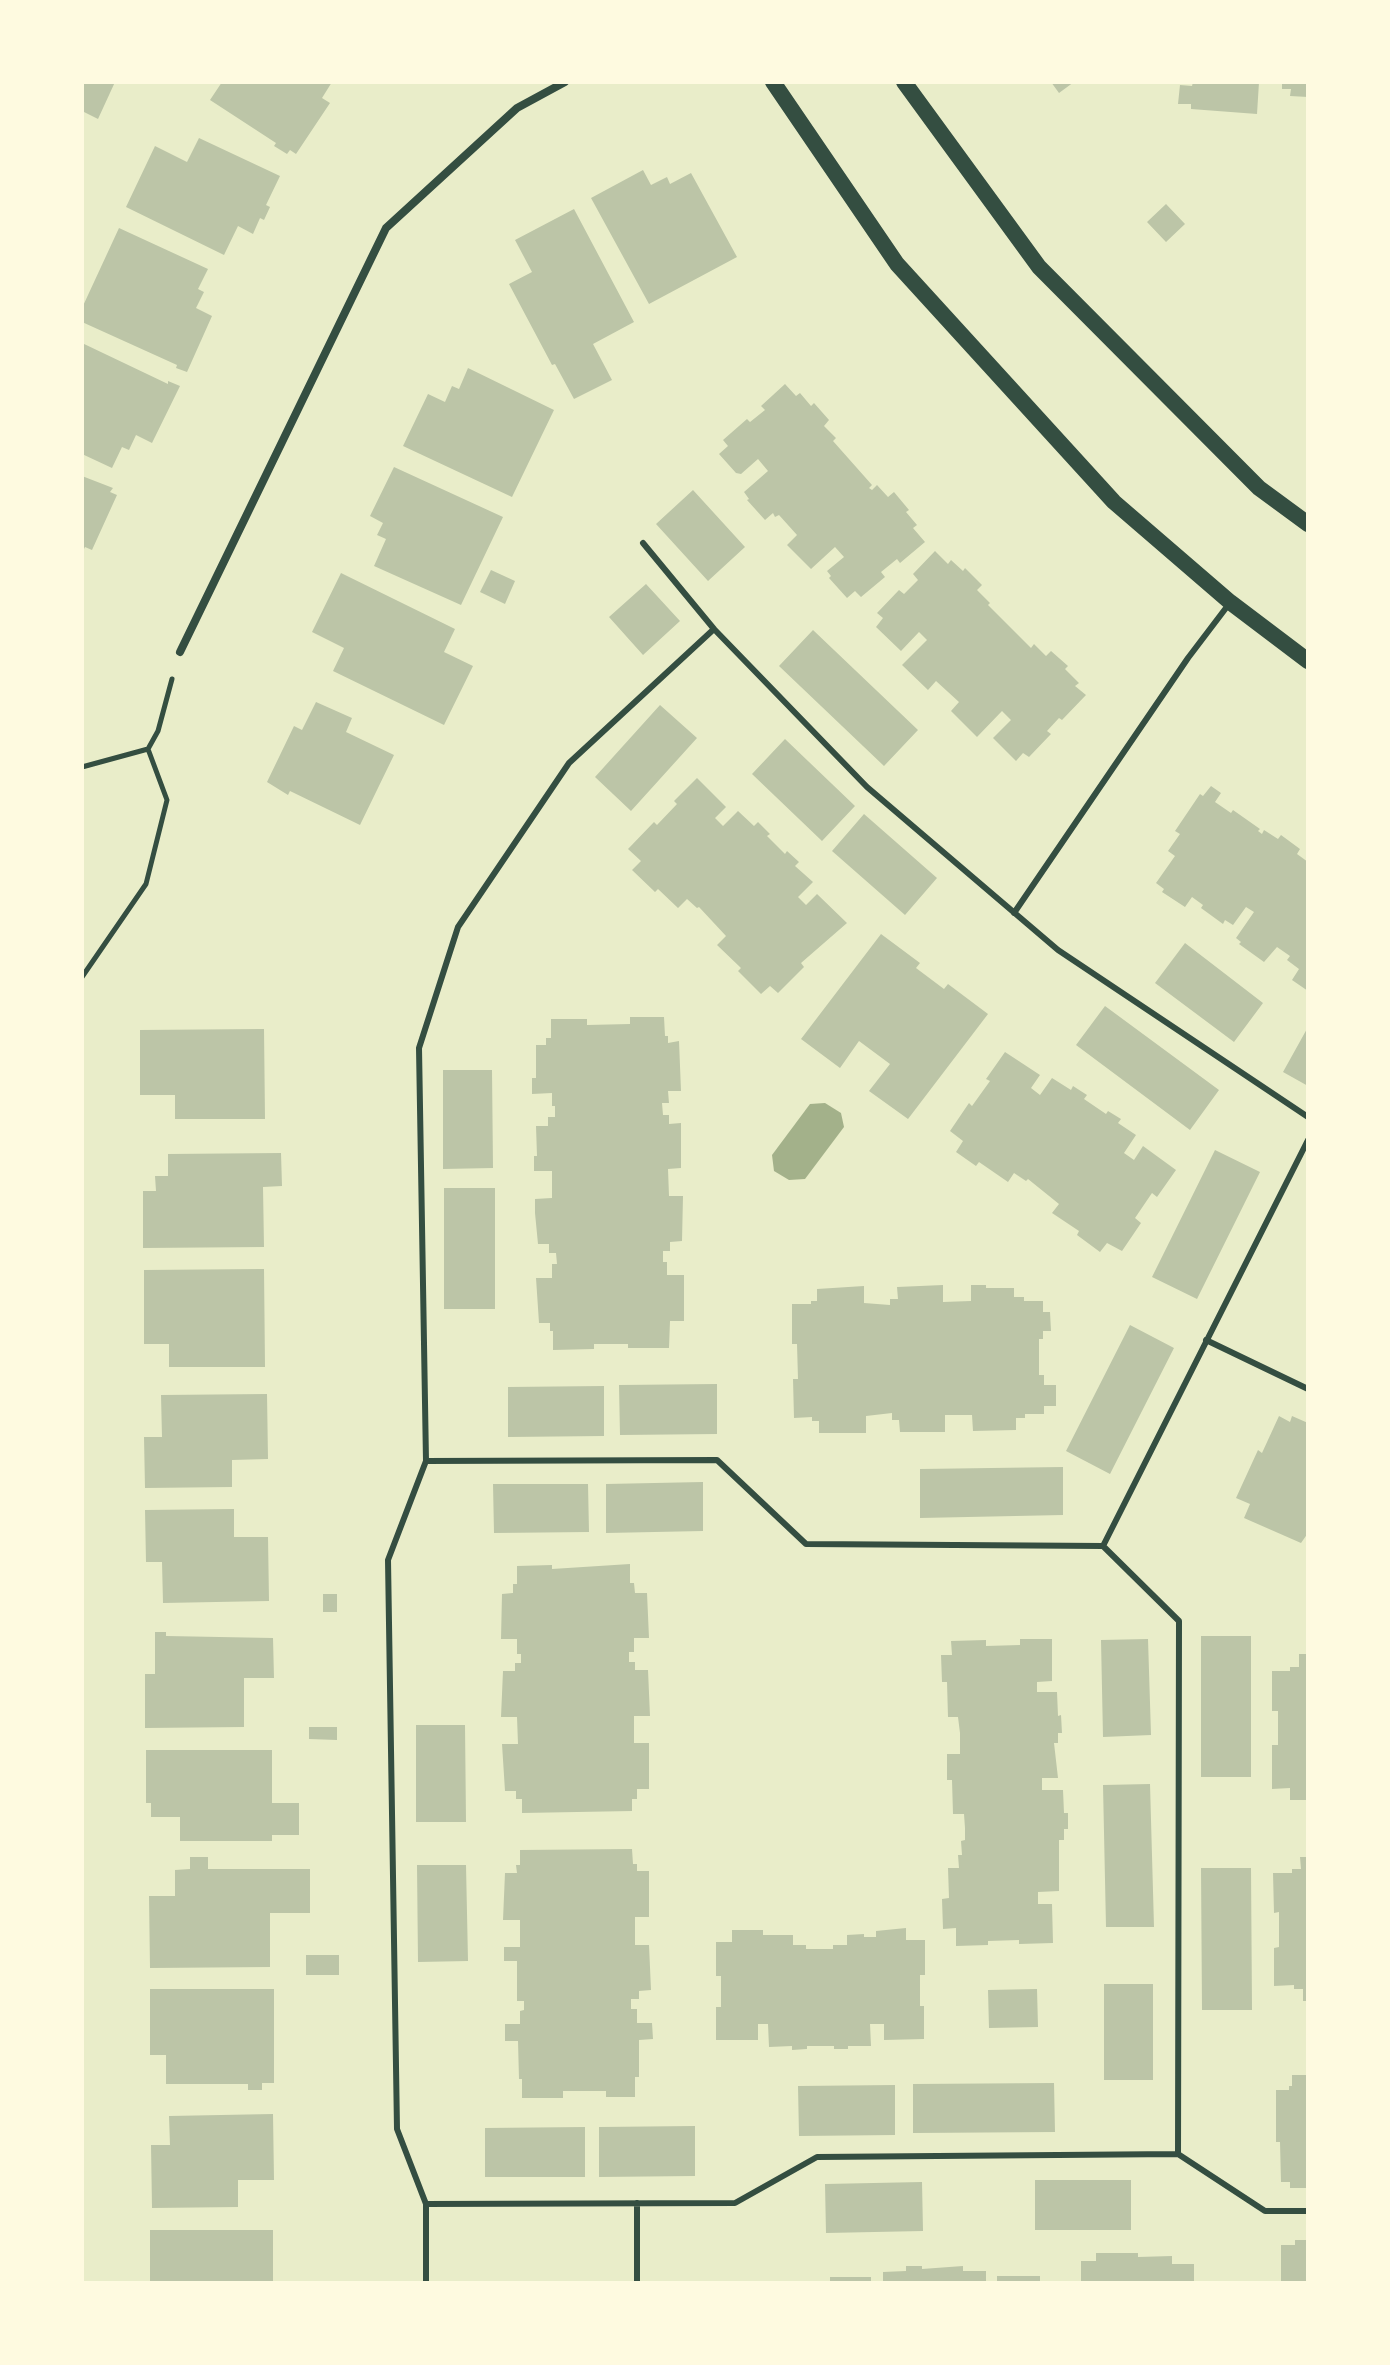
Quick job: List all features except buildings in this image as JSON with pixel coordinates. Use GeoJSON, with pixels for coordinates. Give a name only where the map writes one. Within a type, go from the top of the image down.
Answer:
{"type":"FeatureCollection","features":[{"type":"Feature","properties":{"kind":"main road"},"geometry":{"type":"LineString","coordinates":[[773,82],[897,264],[1114,502],[1230,602],[1308,661]]}},
{"type":"Feature","properties":{"kind":"main road"},"geometry":{"type":"LineString","coordinates":[[904,82],[1039,267],[1259,488],[1308,524]]}},
{"type":"Feature","properties":{"kind":"street"},"geometry":{"type":"LineString","coordinates":[[180,652],[386,228],[517,108],[565,82]]}},
{"type":"Feature","properties":{"kind":"lane"},"geometry":{"type":"LineString","coordinates":[[643,543],[714,629],[867,787],[1058,950],[1308,1117]]}},
{"type":"Feature","properties":{"kind":"lane"},"geometry":{"type":"LineString","coordinates":[[1014,913],[1188,658],[1230,602]]}},
{"type":"Feature","properties":{"kind":"lane"},"geometry":{"type":"LineString","coordinates":[[426,2283],[426,2204],[397,2129],[388,1560],[426,1461],[419,1048],[458,927],[569,763],[714,629]]}},
{"type":"Feature","properties":{"kind":"lane"},"geometry":{"type":"LineString","coordinates":[[1103,1546],[1308,1140]]}},
{"type":"Feature","properties":{"kind":"lane"},"geometry":{"type":"LineString","coordinates":[[1206,1340],[1308,1389]]}},
{"type":"Feature","properties":{"kind":"lane"},"geometry":{"type":"LineString","coordinates":[[426,1461],[717,1460],[806,1544],[1103,1546],[1179,1621],[1178,2154]]}},
{"type":"Feature","properties":{"kind":"lane"},"geometry":{"type":"LineString","coordinates":[[426,2204],[735,2203],[817,2157],[1178,2154],[1265,2211],[1308,2211]]}},
{"type":"Feature","properties":{"kind":"lane"},"geometry":{"type":"LineString","coordinates":[[637,2203],[637,2283]]}},
{"type":"Feature","properties":{"kind":"path"},"geometry":{"type":"LineString","coordinates":[[82,767],[148,749],[158,731],[180,652]]}},
{"type":"Feature","properties":{"kind":"path"},"geometry":{"type":"LineString","coordinates":[[82,977],[146,884],[167,800],[148,749]]}},
{"type":"Feature","properties":{"kind":"shaded area"},"geometry":{"type":"Polygon","coordinates":[[[825,1103],[841,1113],[844,1127],[805,1179],[789,1180],[774,1171],[772,1155],[810,1104],[825,1103]]]}}]}
